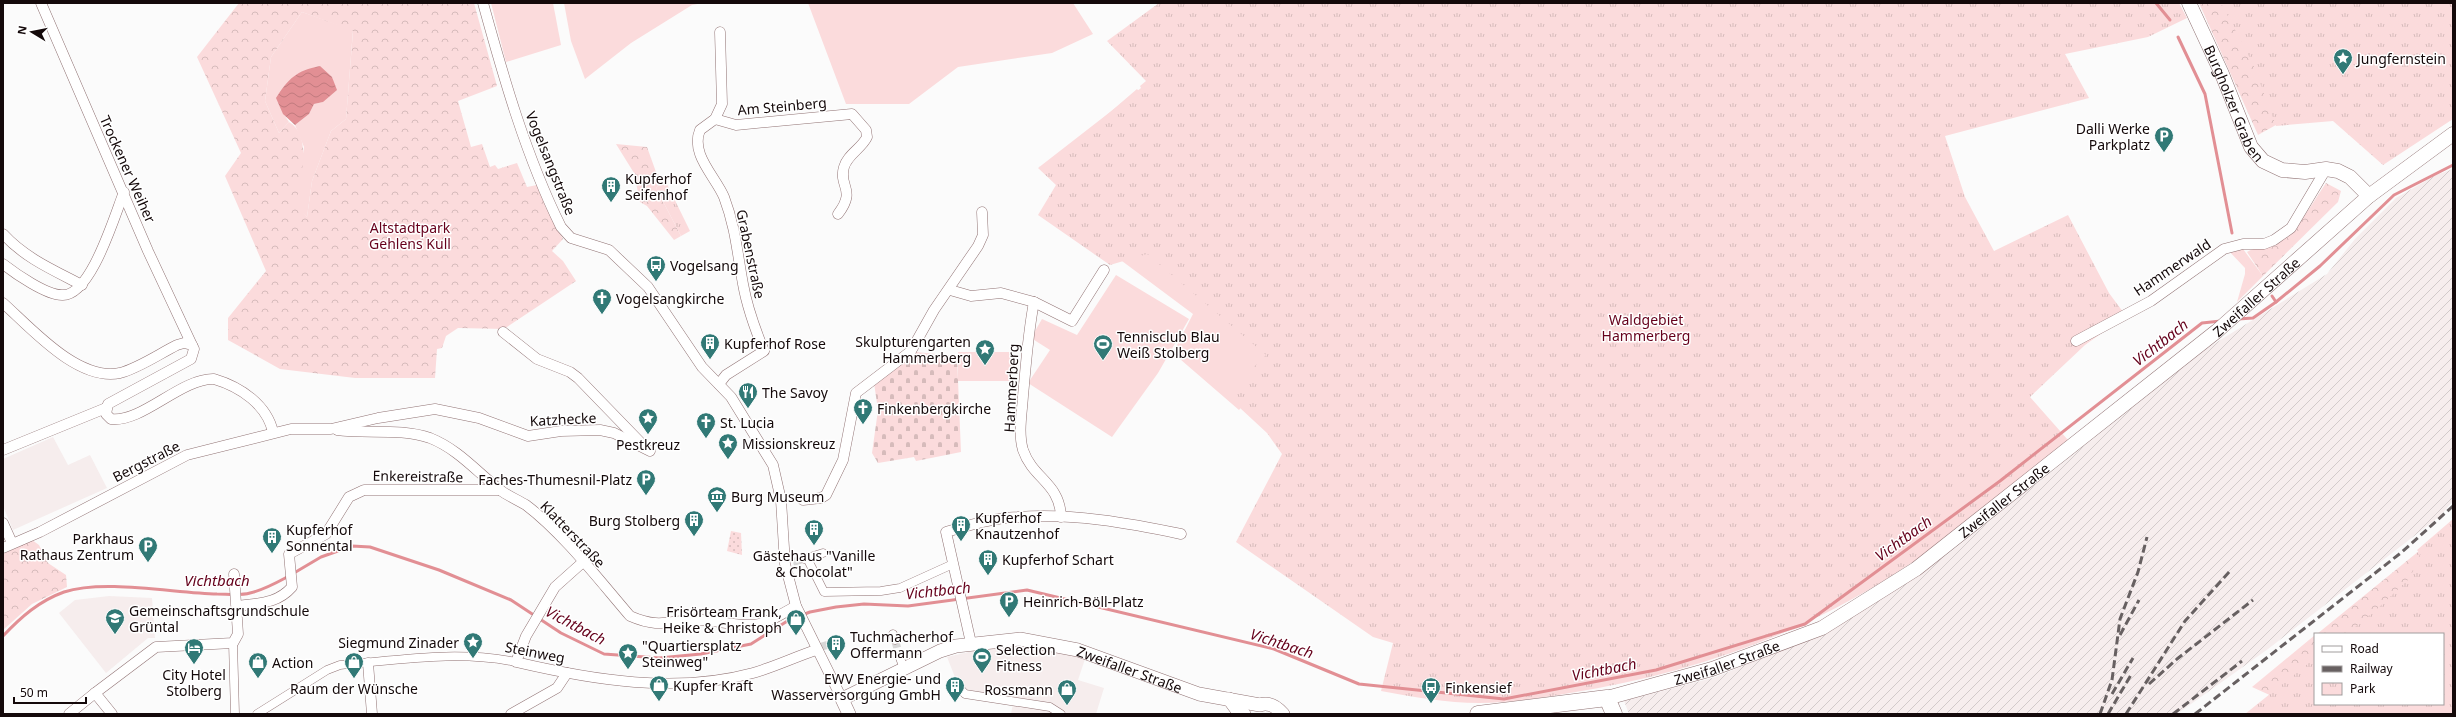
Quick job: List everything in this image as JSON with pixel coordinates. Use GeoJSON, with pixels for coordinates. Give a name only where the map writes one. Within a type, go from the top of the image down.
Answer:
{"type":"FeatureCollection","features":[{"type":"Feature","properties":{"kind":"main road","name":"Burgholzer Graben"},"geometry":{"type":"LineString","coordinates":[[2189,3],[2222,74],[2252,147],[2263,161],[2282,170],[2305,172],[2326,169],[2350,177],[2369,196]]}},
{"type":"Feature","properties":{"kind":"main road","name":"Zweifaller Straße"},"geometry":{"type":"LineString","coordinates":[[1478,714],[1607,698],[1712,669],[1822,628],[1916,569],[2217,330],[2369,196],[2453,134]]}},
{"type":"Feature","properties":{"kind":"main road"},"geometry":{"type":"LineString","coordinates":[[1607,698],[1614,714]]}},
{"type":"Feature","properties":{"kind":"street","name":"Trockener Weiher"},"geometry":{"type":"LineString","coordinates":[[41,3],[78,93],[124,192],[148,251],[192,345]]}},
{"type":"Feature","properties":{"kind":"street","name":"Vogelsangstraße"},"geometry":{"type":"LineString","coordinates":[[483,3],[504,79],[524,138],[561,227],[571,238],[602,247],[624,263],[648,287],[702,367],[731,397],[772,465],[781,500],[789,563],[798,610],[803,623],[842,699]]}},
{"type":"Feature","properties":{"kind":"street"},"geometry":{"type":"LineString","coordinates":[[715,119],[722,104],[720,32]]}},
{"type":"Feature","properties":{"kind":"street","name":"Am Steinberg"},"geometry":{"type":"LineString","coordinates":[[715,119],[736,125],[852,114],[866,130],[867,137],[858,150],[846,162],[844,175],[848,194],[846,203],[838,214]]}},
{"type":"Feature","properties":{"kind":"street","name":"Grabenstraße"},"geometry":{"type":"LineString","coordinates":[[715,119],[700,130],[698,147],[723,195],[734,225],[743,283],[752,323],[764,351],[726,375],[719,384]]}},
{"type":"Feature","properties":{"kind":"street","name":"Hammerwald"},"geometry":{"type":"LineString","coordinates":[[2076,341],[2151,301],[2224,249],[2242,244],[2264,244],[2274,240],[2291,228],[2326,169]]}},
{"type":"Feature","properties":{"kind":"street"},"geometry":{"type":"LineString","coordinates":[[3,264],[49,292],[62,296],[75,291],[82,285],[94,267],[124,192]]}},
{"type":"Feature","properties":{"kind":"street"},"geometry":{"type":"LineString","coordinates":[[803,500],[821,498],[826,495],[836,477],[848,442],[856,393],[910,351],[934,310],[950,290],[978,246],[983,235],[982,212]]}},
{"type":"Feature","properties":{"kind":"street"},"geometry":{"type":"LineString","coordinates":[[3,234],[22,252],[82,285]]}},
{"type":"Feature","properties":{"kind":"street"},"geometry":{"type":"LineString","coordinates":[[950,290],[971,296],[1001,293],[1034,302],[1072,321],[1104,270]]}},
{"type":"Feature","properties":{"kind":"street","name":"Hammerberg"},"geometry":{"type":"LineString","coordinates":[[1034,302],[1028,336],[1020,430],[1023,450],[1032,467],[1058,495],[1061,517]]}},
{"type":"Feature","properties":{"kind":"street"},"geometry":{"type":"LineString","coordinates":[[3,303],[68,360],[99,372],[118,373],[184,343],[192,345],[194,349],[191,359],[114,400],[106,408],[3,450]]}},
{"type":"Feature","properties":{"kind":"street","name":"Katzhecke"},"geometry":{"type":"LineString","coordinates":[[311,429],[331,429],[378,418],[435,409],[479,418],[528,436],[561,431],[600,430],[614,433],[650,451],[578,378],[570,372],[537,359],[503,332]]}},
{"type":"Feature","properties":{"kind":"street"},"geometry":{"type":"LineString","coordinates":[[106,408],[108,418],[124,419],[184,388],[209,379],[214,379],[254,400],[267,414],[273,432]]}},
{"type":"Feature","properties":{"kind":"street","name":"Bergstraße"},"geometry":{"type":"LineString","coordinates":[[3,548],[40,532],[187,455],[273,432],[311,429]]}},
{"type":"Feature","properties":{"kind":"street","name":"Klatterstraße"},"geometry":{"type":"LineString","coordinates":[[331,429],[358,433],[412,434],[429,438],[455,452],[488,478],[500,490],[526,505],[583,562],[630,616],[645,622],[661,625],[678,621],[701,620],[753,625],[798,610]]}},
{"type":"Feature","properties":{"kind":"street","name":"Enkereistraße"},"geometry":{"type":"LineString","coordinates":[[237,604],[280,599],[292,587],[289,554],[292,551],[326,534],[349,497],[364,490],[500,490]]}},
{"type":"Feature","properties":{"kind":"street"},"geometry":{"type":"LineString","coordinates":[[971,643],[946,532],[999,519],[1061,517],[1140,525],[1181,534]]}},
{"type":"Feature","properties":{"kind":"street"},"geometry":{"type":"LineString","coordinates":[[3,523],[12,543]]}},
{"type":"Feature","properties":{"kind":"street"},"geometry":{"type":"LineString","coordinates":[[823,553],[805,559],[824,592],[881,591],[900,588],[953,564]]}},
{"type":"Feature","properties":{"kind":"street"},"geometry":{"type":"LineString","coordinates":[[516,662],[523,641],[541,609],[560,580],[583,562]]}},
{"type":"Feature","properties":{"kind":"street"},"geometry":{"type":"LineString","coordinates":[[234,574],[238,634],[233,643],[235,714]]}},
{"type":"Feature","properties":{"kind":"street","name":"Zweifaller Straße"},"geometry":{"type":"LineString","coordinates":[[842,699],[902,663],[971,643],[1020,639],[1078,650],[1173,686],[1230,699],[1265,710],[1266,704],[1274,706],[1282,714]]}},
{"type":"Feature","properties":{"kind":"street"},"geometry":{"type":"LineString","coordinates":[[69,714],[156,647],[233,643]]}},
{"type":"Feature","properties":{"kind":"street","name":"Steinweg"},"geometry":{"type":"LineString","coordinates":[[257,714],[327,670],[340,665],[456,655],[485,656],[567,673],[628,681],[689,684],[753,673],[817,648]]}},
{"type":"Feature","properties":{"kind":"street"},"geometry":{"type":"LineString","coordinates":[[368,662],[372,714]]}},
{"type":"Feature","properties":{"kind":"street"},"geometry":{"type":"LineString","coordinates":[[511,714],[557,688],[567,673]]}},
{"type":"Feature","properties":{"kind":"street"},"geometry":{"type":"LineString","coordinates":[[955,683],[965,694],[1050,707],[1057,709],[1061,714]]}},
{"type":"Feature","properties":{"kind":"street"},"geometry":{"type":"LineString","coordinates":[[95,693],[112,714]]}},
{"type":"Feature","properties":{"kind":"street"},"geometry":{"type":"LineString","coordinates":[[842,699],[849,714]]}},
{"type":"Feature","properties":{"kind":"street"},"geometry":{"type":"LineString","coordinates":[[1230,699],[1237,710],[1244,714]]}},
{"type":"Feature","properties":{"kind":"shaded area"},"geometry":{"type":"Polygon","coordinates":[[[2453,169],[2453,501],[2440,516],[2268,649],[2177,714],[1629,714],[1624,701],[1716,677],[1825,632],[1919,574],[1948,554],[2209,347],[2327,274],[2355,239],[2396,198],[2436,175],[2453,169]]]}},
{"type":"Feature","properties":{"kind":"shaded area"},"geometry":{"type":"Polygon","coordinates":[[[53,437],[68,465],[90,455],[107,488],[13,530],[3,506],[3,459],[53,437]]]}},
{"type":"Feature","properties":{"kind":"shaded area","name":"Gemeinschaftsgrundschule Grüntal"},"geometry":{"type":"Polygon","coordinates":[[[109,596],[152,598],[155,638],[148,638],[106,673],[59,613],[75,600],[109,596]]]}},
{"type":"Feature","properties":{"kind":"shaded area"},"geometry":{"type":"Polygon","coordinates":[[[999,645],[1025,645],[1050,649],[1085,659],[1078,680],[1104,688],[1096,714],[1011,714],[1013,703],[962,695],[947,657],[999,645]]]}},
{"type":"Feature","properties":{"kind":"green space","name":"Altstadtpark Gehlens Kull"},"geometry":{"type":"Polygon","coordinates":[[[239,3],[474,3],[497,86],[458,101],[471,147],[482,144],[490,167],[495,165],[498,169],[517,163],[527,187],[537,185],[546,208],[563,239],[552,251],[563,261],[576,281],[504,329],[458,328],[446,336],[442,348],[437,349],[435,378],[355,378],[280,369],[228,340],[228,318],[266,271],[225,176],[241,153],[197,57],[239,3]],[[302,12],[271,57],[265,101],[279,133],[289,122],[297,129],[301,138],[303,161],[296,206],[307,217],[312,181],[331,131],[346,119],[353,31],[302,12]]]}},
{"type":"Feature","properties":{"kind":"green space"},"geometry":{"type":"Polygon","coordinates":[[[491,3],[553,3],[561,45],[506,62],[491,3]]]}},
{"type":"Feature","properties":{"kind":"green space"},"geometry":{"type":"Polygon","coordinates":[[[564,3],[703,3],[692,5],[631,43],[585,79],[571,41],[564,3]]]}},
{"type":"Feature","properties":{"kind":"green space"},"geometry":{"type":"Polygon","coordinates":[[[808,3],[1073,3],[1093,34],[1052,53],[958,67],[909,104],[846,104],[808,3]]]}},
{"type":"Feature","properties":{"kind":"green space","name":"Waldgebiet Hammerberg"},"geometry":{"type":"Polygon","coordinates":[[[1159,3],[2179,3],[2187,18],[2148,37],[2065,54],[2089,98],[1945,136],[1965,197],[1994,251],[2068,215],[2109,293],[2126,316],[2085,345],[2030,397],[2068,440],[1984,509],[1919,558],[1858,596],[1820,616],[1780,634],[1740,650],[1698,664],[1614,685],[1547,697],[1491,703],[1467,703],[1443,701],[1381,691],[1393,643],[1373,637],[1236,542],[1282,454],[1267,433],[1226,395],[1266,355],[1147,254],[1110,265],[1038,215],[1056,185],[1038,168],[1141,88],[1140,86],[1146,81],[1107,41],[1159,3]]]}},
{"type":"Feature","properties":{"kind":"green space"},"geometry":{"type":"Polygon","coordinates":[[[2199,3],[2340,3],[2340,89],[2258,135],[2199,3]]]}},
{"type":"Feature","properties":{"kind":"green space"},"geometry":{"type":"Polygon","coordinates":[[[2221,3],[2453,3],[2453,119],[2383,165],[2333,121],[2276,126],[2253,64],[2221,3]]]}},
{"type":"Feature","properties":{"kind":"green space"},"geometry":{"type":"Polygon","coordinates":[[[302,12],[353,30],[346,119],[331,131],[312,181],[307,217],[295,207],[304,147],[295,125],[309,114],[314,104],[323,102],[334,85],[332,77],[283,113],[289,122],[279,133],[265,101],[271,57],[302,12]]]}},
{"type":"Feature","properties":{"kind":"green space"},"geometry":{"type":"Polygon","coordinates":[[[1137,89],[1322,305],[1239,410],[1173,353],[1193,314],[1063,217],[1066,150],[1137,89]]]}},
{"type":"Feature","properties":{"kind":"green space"},"geometry":{"type":"Polygon","coordinates":[[[616,144],[647,147],[656,172],[665,180],[656,188],[681,236],[674,240],[647,206],[640,202],[634,173],[616,144]]]}},
{"type":"Feature","properties":{"kind":"green space"},"geometry":{"type":"Polygon","coordinates":[[[665,180],[690,231],[681,236],[656,188],[665,180]]]}},
{"type":"Feature","properties":{"kind":"green space"},"geometry":{"type":"Polygon","coordinates":[[[2326,183],[2341,191],[2338,202],[2263,276],[2247,252],[2254,249],[2272,246],[2284,238],[2298,224],[2326,183]]]}},
{"type":"Feature","properties":{"kind":"green space"},"geometry":{"type":"Polygon","coordinates":[[[2243,249],[2263,276],[2237,302],[2245,274],[2245,268],[2228,250],[2243,249]]]}},
{"type":"Feature","properties":{"kind":"green space","name":"Tennisclub Blau Weiß Stolberg"},"geometry":{"type":"Polygon","coordinates":[[[1116,275],[1189,319],[1158,373],[1112,437],[1028,383],[1050,350],[1031,338],[1042,319],[1077,335],[1116,275]]]}},
{"type":"Feature","properties":{"kind":"green space"},"geometry":{"type":"Polygon","coordinates":[[[916,352],[957,356],[961,452],[916,461],[914,457],[878,463],[872,453],[878,410],[874,383],[916,352]]]}},
{"type":"Feature","properties":{"kind":"green space","name":"Skulpturengarten Hammerberg"},"geometry":{"type":"Polygon","coordinates":[[[958,352],[1012,352],[1011,381],[958,381],[958,352]]]}},
{"type":"Feature","properties":{"kind":"green space"},"geometry":{"type":"Polygon","coordinates":[[[2453,519],[2453,714],[2245,714],[2314,659],[2314,705],[2444,705],[2444,633],[2347,633],[2376,610],[2410,578],[2420,554],[2417,550],[2453,519]]]}},
{"type":"Feature","properties":{"kind":"green space"},"geometry":{"type":"Polygon","coordinates":[[[2446,529],[2453,714],[2274,714],[2285,702],[2252,687],[2314,636],[2314,705],[2444,705],[2444,633],[2318,633],[2446,529]]]}},
{"type":"Feature","properties":{"kind":"green space"},"geometry":{"type":"Polygon","coordinates":[[[731,531],[741,533],[742,555],[727,551],[731,531]]]}},
{"type":"Feature","properties":{"kind":"green space"},"geometry":{"type":"Polygon","coordinates":[[[32,540],[39,545],[48,563],[66,575],[67,587],[32,604],[3,630],[3,554],[32,540]]]}},
{"type":"Feature","properties":{"kind":"water"},"geometry":{"type":"Polygon","coordinates":[[[320,66],[332,77],[337,90],[323,102],[314,104],[309,114],[295,125],[283,114],[276,98],[289,80],[294,76],[305,70],[320,66]]]}},
{"type":"Feature","properties":{"kind":"waterway"},"geometry":{"type":"LineString","coordinates":[[2156,3],[2170,20]]}},
{"type":"Feature","properties":{"kind":"waterway"},"geometry":{"type":"LineString","coordinates":[[2178,37],[2205,94],[2232,233]]}},
{"type":"Feature","properties":{"kind":"waterway","name":"Vichtbach"},"geometry":{"type":"LineString","coordinates":[[2238,319],[2253,318],[2276,302],[2320,266],[2394,195],[2453,165]]}},
{"type":"Feature","properties":{"kind":"waterway","name":"Vichtbach"},"geometry":{"type":"LineString","coordinates":[[2272,296],[2276,302]]}},
{"type":"Feature","properties":{"kind":"waterway","name":"Vichtbach"},"geometry":{"type":"LineString","coordinates":[[294,573],[321,557],[352,546],[370,547],[439,570],[511,600],[561,633],[604,654],[659,658],[701,654],[751,644],[789,620],[810,612],[836,607],[864,604],[908,606],[1027,590],[1274,649],[1359,684],[1504,699],[1656,670],[1805,624],[2000,481],[2202,323],[2221,321]]}},
{"type":"Feature","properties":{"kind":"waterway","name":"Vichtbach"},"geometry":{"type":"LineString","coordinates":[[3,636],[24,616],[46,600],[64,592],[80,588],[119,587],[234,595],[255,592],[275,584],[289,576]]}},
{"type":"Feature","properties":{"kind":"tunnel"},"geometry":{"type":"LineString","coordinates":[[793,562],[804,559]]}},
{"type":"Feature","properties":{"kind":"tunnel"},"geometry":{"type":"LineString","coordinates":[[895,640],[900,658]]}},
{"type":"Feature","properties":{"kind":"tunnel"},"geometry":{"type":"LineString","coordinates":[[820,647],[834,643]]}},
{"type":"Feature","properties":{"kind":"railway"},"geometry":{"type":"LineString","coordinates":[[2195,714],[2402,552],[2453,506]]}},
{"type":"Feature","properties":{"kind":"railway"},"geometry":{"type":"LineString","coordinates":[[2100,714],[2112,680],[2120,619],[2138,572],[2147,537]]}},
{"type":"Feature","properties":{"kind":"railway"},"geometry":{"type":"LineString","coordinates":[[2126,714],[2185,621],[2230,571]]}},
{"type":"Feature","properties":{"kind":"railway"},"geometry":{"type":"LineString","coordinates":[[2120,635],[2139,600]]}},
{"type":"Feature","properties":{"kind":"railway"},"geometry":{"type":"LineString","coordinates":[[2149,684],[2177,659],[2253,600]]}},
{"type":"Feature","properties":{"kind":"railway"},"geometry":{"type":"LineString","coordinates":[[2112,694],[2133,658]]}},
{"type":"Feature","properties":{"kind":"railway"},"geometry":{"type":"LineString","coordinates":[[2173,714],[2242,661]]}},
{"type":"Feature","properties":{"kind":"railway"},"geometry":{"type":"LineString","coordinates":[[2108,714],[2131,675]]}},
{"type":"Feature","properties":{"kind":"place","name":"Jungfernstein"},"geometry":{"type":"Point","coordinates":[2343,75]}},
{"type":"Feature","properties":{"kind":"place","name":"Dalli Werke Parkplatz"},"geometry":{"type":"Point","coordinates":[2164,153]}},
{"type":"Feature","properties":{"kind":"place","name":"Kupferhof Seifenhof"},"geometry":{"type":"Point","coordinates":[611,203]}},
{"type":"Feature","properties":{"kind":"place","name":"Vogelsang"},"geometry":{"type":"Point","coordinates":[656,282]}},
{"type":"Feature","properties":{"kind":"place","name":"Vogelsangkirche"},"geometry":{"type":"Point","coordinates":[602,315]}},
{"type":"Feature","properties":{"kind":"place","name":"Kupferhof Rose"},"geometry":{"type":"Point","coordinates":[710,360]}},
{"type":"Feature","properties":{"kind":"place","name":"Tennisclub Blau Weiß Stolberg"},"geometry":{"type":"Point","coordinates":[1103,361]}},
{"type":"Feature","properties":{"kind":"place","name":"Skulpturengarten Hammerberg"},"geometry":{"type":"Point","coordinates":[985,366]}},
{"type":"Feature","properties":{"kind":"place","name":"The Savoy"},"geometry":{"type":"Point","coordinates":[748,409]}},
{"type":"Feature","properties":{"kind":"place","name":"Finkenbergkirche"},"geometry":{"type":"Point","coordinates":[863,425]}},
{"type":"Feature","properties":{"kind":"place","name":"Pestkreuz"},"geometry":{"type":"Point","coordinates":[648,435]}},
{"type":"Feature","properties":{"kind":"place","name":"St. Lucia"},"geometry":{"type":"Point","coordinates":[706,439]}},
{"type":"Feature","properties":{"kind":"place","name":"Missionskreuz"},"geometry":{"type":"Point","coordinates":[728,460]}},
{"type":"Feature","properties":{"kind":"place","name":"Faches-Thumesnil-Platz"},"geometry":{"type":"Point","coordinates":[646,496]}},
{"type":"Feature","properties":{"kind":"place","name":"Burg Museum"},"geometry":{"type":"Point","coordinates":[717,513]}},
{"type":"Feature","properties":{"kind":"place","name":"Burg Stolberg"},"geometry":{"type":"Point","coordinates":[694,537]}},
{"type":"Feature","properties":{"kind":"place","name":"Kupferhof Knautzenhof"},"geometry":{"type":"Point","coordinates":[961,542]}},
{"type":"Feature","properties":{"kind":"place","name":"Gästehaus \"Vanille & Chocolat\""},"geometry":{"type":"Point","coordinates":[814,546]}},
{"type":"Feature","properties":{"kind":"place","name":"Kupferhof Sonnental"},"geometry":{"type":"Point","coordinates":[272,554]}},
{"type":"Feature","properties":{"kind":"place","name":"Parkhaus Rathaus Zentrum"},"geometry":{"type":"Point","coordinates":[148,563]}},
{"type":"Feature","properties":{"kind":"place","name":"Kupferhof Schart"},"geometry":{"type":"Point","coordinates":[988,576]}},
{"type":"Feature","properties":{"kind":"place","name":"Heinrich-Böll-Platz"},"geometry":{"type":"Point","coordinates":[1009,618]}},
{"type":"Feature","properties":{"kind":"place","name":"Gemeinschaftsgrundschule Grüntal"},"geometry":{"type":"Point","coordinates":[115,635]}},
{"type":"Feature","properties":{"kind":"place","name":"Frisörteam Frank, Heike & Christoph"},"geometry":{"type":"Point","coordinates":[796,636]}},
{"type":"Feature","properties":{"kind":"place","name":"Siegmund Zinader"},"geometry":{"type":"Point","coordinates":[473,659]}},
{"type":"Feature","properties":{"kind":"place","name":"Tuchmacherhof Offermann"},"geometry":{"type":"Point","coordinates":[836,661]}},
{"type":"Feature","properties":{"kind":"place","name":"City Hotel Stolberg"},"geometry":{"type":"Point","coordinates":[194,665]}},
{"type":"Feature","properties":{"kind":"place","name":"\"Quartiersplatz Steinweg\""},"geometry":{"type":"Point","coordinates":[628,670]}},
{"type":"Feature","properties":{"kind":"place","name":"Selection Fitness"},"geometry":{"type":"Point","coordinates":[982,674]}},
{"type":"Feature","properties":{"kind":"place","name":"Action"},"geometry":{"type":"Point","coordinates":[258,679]}},
{"type":"Feature","properties":{"kind":"place","name":"Raum der Wünsche"},"geometry":{"type":"Point","coordinates":[354,679]}},
{"type":"Feature","properties":{"kind":"place","name":"Kupfer Kraft"},"geometry":{"type":"Point","coordinates":[659,702]}},
{"type":"Feature","properties":{"kind":"place","name":"EWV Energie- und Wasserversorgung GmbH"},"geometry":{"type":"Point","coordinates":[955,703]}},
{"type":"Feature","properties":{"kind":"place","name":"Finkensief"},"geometry":{"type":"Point","coordinates":[1431,704]}},
{"type":"Feature","properties":{"kind":"place","name":"Rossmann"},"geometry":{"type":"Point","coordinates":[1067,706]}}]}
